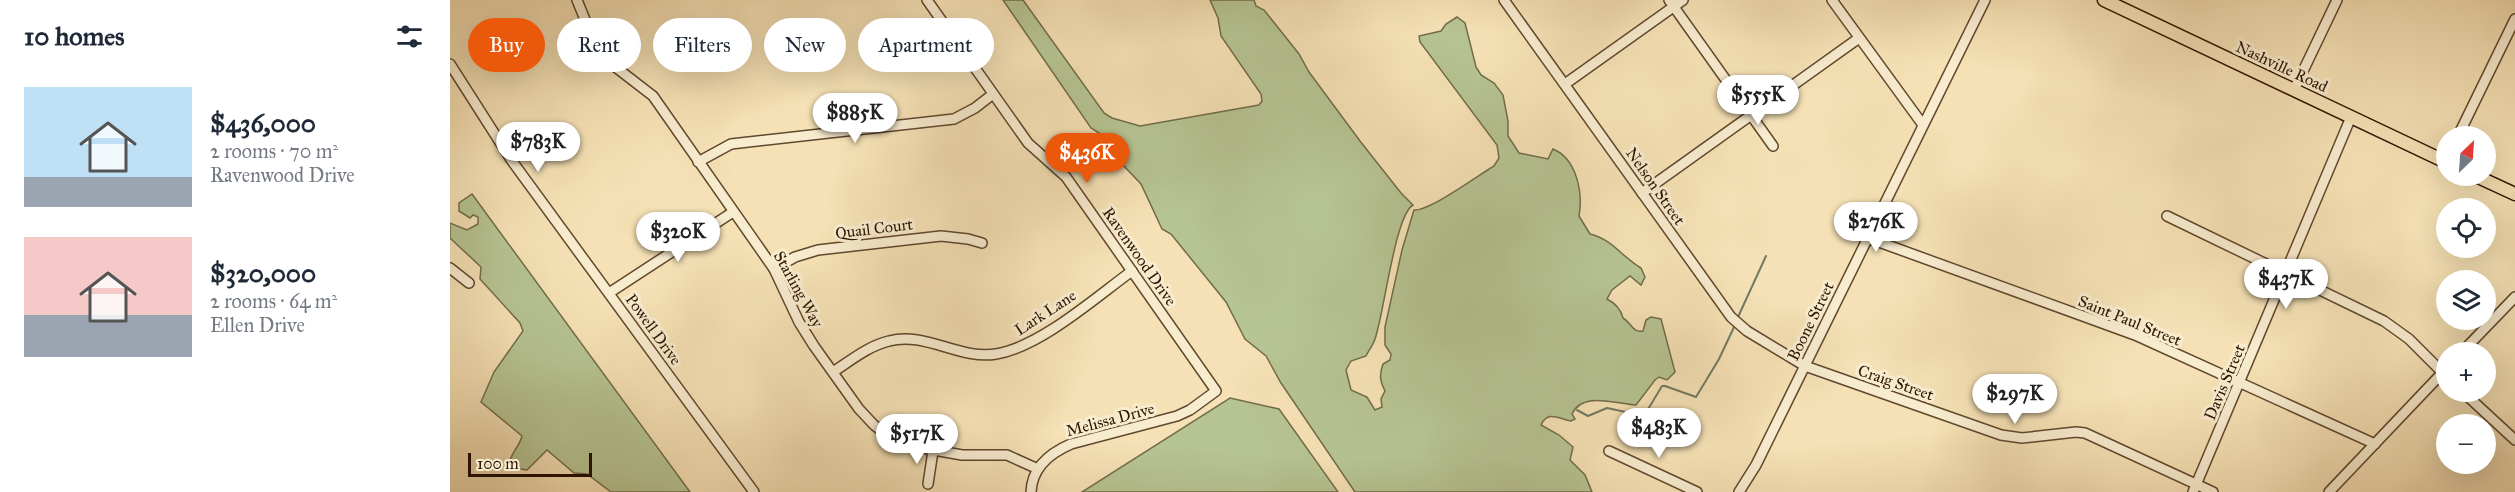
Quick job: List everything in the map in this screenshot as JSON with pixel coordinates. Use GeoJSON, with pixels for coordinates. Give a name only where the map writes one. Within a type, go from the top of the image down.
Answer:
{"type":"FeatureCollection","features":[{"type":"Feature","properties":{"kind":"main road","name":"Nashville Road"},"geometry":{"type":"LineString","coordinates":[[2104,0],[2436,156]]}},
{"type":"Feature","properties":{"kind":"main road"},"geometry":{"type":"LineString","coordinates":[[2496,185],[2515,194]]}},
{"type":"Feature","properties":{"kind":"street","name":"Starling Way"},"geometry":{"type":"LineString","coordinates":[[578,0],[597,49],[605,59],[653,96],[774,269],[799,322],[859,409],[886,435],[933,451],[962,455],[1007,455],[1038,469]]}},
{"type":"Feature","properties":{"kind":"street","name":"Ravenwood Drive"},"geometry":{"type":"LineString","coordinates":[[927,0],[1028,143],[1066,177],[1216,391]]}},
{"type":"Feature","properties":{"kind":"street","name":"Nelson Street"},"geometry":{"type":"LineString","coordinates":[[1504,0],[1731,316],[1747,330],[1805,366]]}},
{"type":"Feature","properties":{"kind":"street"},"geometry":{"type":"LineString","coordinates":[[1565,84],[1671,3],[1683,0]]}},
{"type":"Feature","properties":{"kind":"street"},"geometry":{"type":"LineString","coordinates":[[1832,0],[1923,125]]}},
{"type":"Feature","properties":{"kind":"street","name":"Boone Street"},"geometry":{"type":"LineString","coordinates":[[1739,492],[1756,465],[1985,0]]}},
{"type":"Feature","properties":{"kind":"street"},"geometry":{"type":"LineString","coordinates":[[2294,90],[2337,0]]}},
{"type":"Feature","properties":{"kind":"street"},"geometry":{"type":"LineString","coordinates":[[1671,3],[1749,116],[1773,146]]}},
{"type":"Feature","properties":{"kind":"street"},"geometry":{"type":"LineString","coordinates":[[2463,126],[2515,19]]}},
{"type":"Feature","properties":{"kind":"street"},"geometry":{"type":"LineString","coordinates":[[1642,193],[1859,38]]}},
{"type":"Feature","properties":{"kind":"street","name":"Powell Drive"},"geometry":{"type":"LineString","coordinates":[[450,64],[512,161],[753,492]]}},
{"type":"Feature","properties":{"kind":"street"},"geometry":{"type":"LineString","coordinates":[[698,162],[732,144],[954,119],[975,108],[993,94]]}},
{"type":"Feature","properties":{"kind":"street","name":"Davis Street"},"geometry":{"type":"LineString","coordinates":[[2195,488],[2351,117]]}},
{"type":"Feature","properties":{"kind":"street"},"geometry":{"type":"LineString","coordinates":[[609,292],[734,213]]}},
{"type":"Feature","properties":{"kind":"street"},"geometry":{"type":"LineString","coordinates":[[2167,216],[2385,321],[2409,339],[2436,364]]}},
{"type":"Feature","properties":{"kind":"street","name":"Quail Court"},"geometry":{"type":"LineString","coordinates":[[774,269],[795,257],[819,249],[941,236],[982,243]]}},
{"type":"Feature","properties":{"kind":"street","name":"Saint Paul Street"},"geometry":{"type":"LineString","coordinates":[[1868,238],[2134,335],[2375,444]]}},
{"type":"Feature","properties":{"kind":"street"},"geometry":{"type":"LineString","coordinates":[[450,268],[470,283]]}},
{"type":"Feature","properties":{"kind":"street","name":"Lark Lane"},"geometry":{"type":"LineString","coordinates":[[833,372],[874,346],[902,339],[917,340],[965,354],[998,354],[1012,350],[1040,337],[1132,271]]}},
{"type":"Feature","properties":{"kind":"street"},"geometry":{"type":"LineString","coordinates":[[2472,342],[2515,297]]}},
{"type":"Feature","properties":{"kind":"street","name":"Craig Street"},"geometry":{"type":"LineString","coordinates":[[1805,366],[2012,438],[2085,433],[2195,488],[2213,492]]}},
{"type":"Feature","properties":{"kind":"street"},"geometry":{"type":"LineString","coordinates":[[2329,492],[2436,382]]}},
{"type":"Feature","properties":{"kind":"street","name":"Melissa Drive"},"geometry":{"type":"LineString","coordinates":[[1038,469],[1045,459],[1071,444],[1177,416],[1190,410],[1216,391]]}},
{"type":"Feature","properties":{"kind":"street"},"geometry":{"type":"LineString","coordinates":[[2474,402],[2515,440]]}},
{"type":"Feature","properties":{"kind":"street"},"geometry":{"type":"LineString","coordinates":[[928,484],[933,451]]}},
{"type":"Feature","properties":{"kind":"street"},"geometry":{"type":"LineString","coordinates":[[1609,451],[1697,492]]}},
{"type":"Feature","properties":{"kind":"street"},"geometry":{"type":"LineString","coordinates":[[1031,492],[1038,469]]}},
{"type":"Feature","properties":{"kind":"green space"},"geometry":{"type":"Polygon","coordinates":[[[1003,0],[1023,0],[1104,113],[1112,118],[1140,126],[1259,105],[1262,101],[1261,94],[1221,36],[1218,18],[1210,0],[1254,0],[1256,6],[1264,10],[1299,54],[1309,72],[1360,141],[1413,205],[1407,213],[1395,245],[1374,341],[1366,356],[1351,361],[1346,370],[1351,390],[1367,397],[1375,410],[1382,407],[1381,399],[1385,391],[1381,381],[1381,371],[1383,364],[1390,360],[1391,354],[1385,345],[1385,327],[1402,250],[1414,210],[1431,205],[1454,192],[1494,166],[1499,158],[1497,145],[1420,42],[1419,36],[1441,31],[1446,24],[1457,17],[1465,23],[1476,67],[1481,75],[1494,83],[1503,95],[1508,121],[1508,136],[1519,153],[1548,159],[1553,149],[1568,160],[1579,187],[1579,216],[1590,234],[1611,244],[1641,268],[1645,277],[1641,285],[1630,276],[1612,290],[1607,299],[1617,307],[1623,318],[1636,331],[1643,331],[1646,320],[1651,317],[1661,319],[1675,372],[1667,380],[1659,377],[1655,380],[1636,405],[1601,400],[1592,401],[1577,407],[1572,414],[1575,419],[1571,421],[1554,417],[1544,420],[1541,425],[1559,435],[1573,447],[1570,460],[1585,475],[1592,492],[1355,492],[1281,383],[1266,356],[1245,339],[1226,302],[1171,234],[1162,229],[1141,184],[1121,163],[1104,136],[1091,128],[1003,0]]]}},
{"type":"Feature","properties":{"kind":"green space"},"geometry":{"type":"Polygon","coordinates":[[[472,194],[690,492],[611,492],[587,474],[574,473],[547,450],[527,470],[512,465],[511,458],[522,436],[481,402],[494,372],[523,331],[520,323],[480,279],[481,267],[450,238],[450,223],[467,230],[478,224],[478,217],[473,215],[470,218],[459,211],[459,203],[472,194]]]}},
{"type":"Feature","properties":{"kind":"green space"},"geometry":{"type":"Polygon","coordinates":[[[1230,398],[1279,409],[1338,492],[1082,492],[1230,398]]]}},
{"type":"Feature","properties":{"kind":"waterway"},"geometry":{"type":"LineString","coordinates":[[1738,317],[1766,256]]}},
{"type":"Feature","properties":{"kind":"waterway"},"geometry":{"type":"LineString","coordinates":[[1577,410],[1588,416],[1607,408],[1644,416],[1662,386],[1696,397],[1719,359],[1735,325]]}}]}
